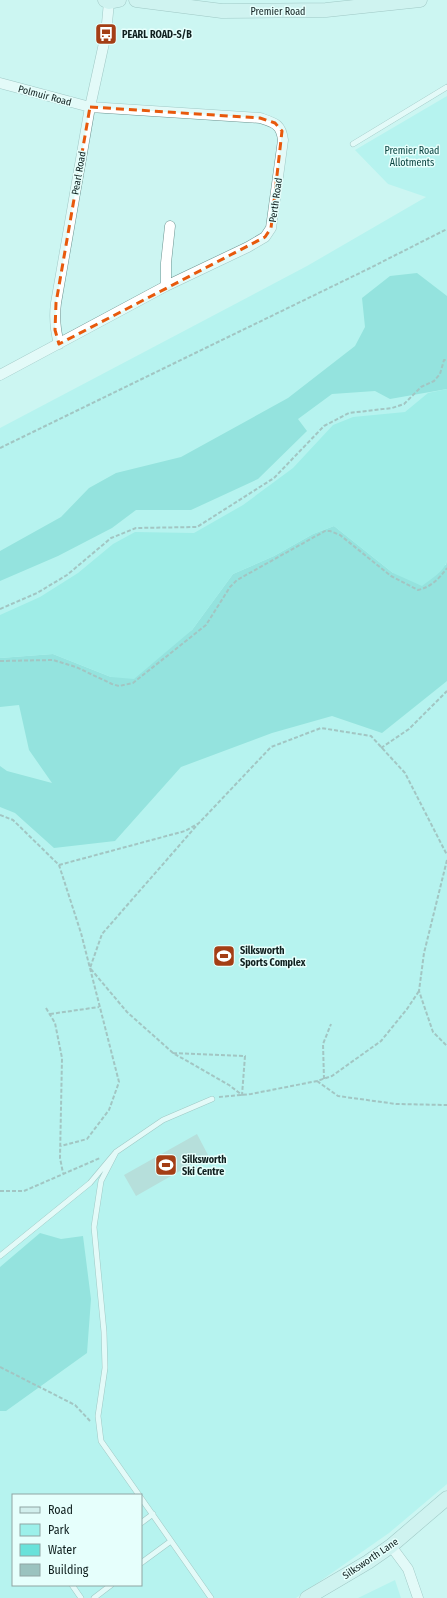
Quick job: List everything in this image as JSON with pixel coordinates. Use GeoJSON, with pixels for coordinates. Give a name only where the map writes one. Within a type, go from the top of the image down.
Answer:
{"type":"FeatureCollection","features":[{"type":"Feature","properties":{"kind":"main road","name":"Premier Road"},"geometry":{"type":"LineString","coordinates":[[136,0],[222,11],[326,10],[420,0]]}},
{"type":"Feature","properties":{"kind":"main road","name":"Silksworth Lane"},"geometry":{"type":"LineString","coordinates":[[306,1598],[391,1546],[447,1498]]}},
{"type":"Feature","properties":{"kind":"street","name":"Pearl Road"},"geometry":{"type":"LineString","coordinates":[[59,344],[55,330],[54,318],[56,303],[90,107],[106,34],[111,0]]}},
{"type":"Feature","properties":{"kind":"street","name":"Polmuir Road"},"geometry":{"type":"LineString","coordinates":[[0,83],[90,107]]}},
{"type":"Feature","properties":{"kind":"street","name":"Perth Road"},"geometry":{"type":"LineString","coordinates":[[0,375],[166,286],[248,247],[265,237],[272,228],[283,140],[282,131],[275,123],[260,118],[90,107]]}},
{"type":"Feature","properties":{"kind":"street"},"geometry":{"type":"LineString","coordinates":[[166,286],[166,263],[170,226]]}},
{"type":"Feature","properties":{"kind":"street"},"geometry":{"type":"LineString","coordinates":[[391,1546],[408,1569],[418,1598]]}},
{"type":"Feature","properties":{"kind":"lane"},"geometry":{"type":"LineString","coordinates":[[353,144],[447,88]]}},
{"type":"Feature","properties":{"kind":"lane"},"geometry":{"type":"LineString","coordinates":[[0,1256],[90,1183],[116,1152],[163,1120],[212,1099]]}},
{"type":"Feature","properties":{"kind":"lane"},"geometry":{"type":"LineString","coordinates":[[116,1152],[101,1181],[94,1227],[104,1332],[104,1368],[98,1416],[101,1441],[138,1494]]}},
{"type":"Feature","properties":{"kind":"lane"},"geometry":{"type":"LineString","coordinates":[[142,1500],[211,1598]]}},
{"type":"Feature","properties":{"kind":"lane"},"geometry":{"type":"LineString","coordinates":[[142,1522],[152,1514]]}},
{"type":"Feature","properties":{"kind":"lane"},"geometry":{"type":"LineString","coordinates":[[142,1562],[171,1541]]}},
{"type":"Feature","properties":{"kind":"lane"},"geometry":{"type":"LineString","coordinates":[[73,1586],[81,1598]]}},
{"type":"Feature","properties":{"kind":"lane"},"geometry":{"type":"LineString","coordinates":[[94,1598],[111,1586]]}},
{"type":"Feature","properties":{"kind":"path"},"geometry":{"type":"LineString","coordinates":[[0,448],[229,338],[447,229]]}},
{"type":"Feature","properties":{"kind":"path"},"geometry":{"type":"LineString","coordinates":[[0,609],[37,593],[67,575],[111,538],[136,528],[197,527],[274,478],[324,426],[349,413],[392,408],[404,404],[421,388],[434,381],[440,374],[444,360],[446,360]]}},
{"type":"Feature","properties":{"kind":"path"},"geometry":{"type":"LineString","coordinates":[[0,662],[53,660],[76,667],[112,684],[119,686],[133,683],[206,625],[230,587],[237,580],[325,532],[330,531],[340,535],[391,576],[418,590],[427,588],[438,580],[447,568]]}},
{"type":"Feature","properties":{"kind":"path"},"geometry":{"type":"LineString","coordinates":[[381,748],[409,729],[447,691]]}},
{"type":"Feature","properties":{"kind":"path"},"geometry":{"type":"LineString","coordinates":[[90,968],[102,934],[199,823],[272,747],[321,728],[371,736],[405,773],[447,855]]}},
{"type":"Feature","properties":{"kind":"path"},"geometry":{"type":"LineString","coordinates":[[0,815],[13,820],[59,865],[81,933],[119,1082],[109,1110],[87,1139],[61,1146]]}},
{"type":"Feature","properties":{"kind":"path"},"geometry":{"type":"LineString","coordinates":[[59,865],[185,831],[199,823]]}},
{"type":"Feature","properties":{"kind":"path"},"geometry":{"type":"LineString","coordinates":[[212,1099],[324,1079],[332,1076],[380,1041],[407,1009],[419,991],[424,953],[447,860]]}},
{"type":"Feature","properties":{"kind":"path"},"geometry":{"type":"LineString","coordinates":[[90,968],[127,1012],[173,1053],[242,1094]]}},
{"type":"Feature","properties":{"kind":"path"},"geometry":{"type":"LineString","coordinates":[[419,991],[433,1032],[447,1046]]}},
{"type":"Feature","properties":{"kind":"path"},"geometry":{"type":"LineString","coordinates":[[50,1014],[99,1007]]}},
{"type":"Feature","properties":{"kind":"path"},"geometry":{"type":"LineString","coordinates":[[46,1008],[55,1023],[62,1058],[60,1158],[63,1173]]}},
{"type":"Feature","properties":{"kind":"path"},"geometry":{"type":"LineString","coordinates":[[324,1079],[323,1044],[331,1024]]}},
{"type":"Feature","properties":{"kind":"path"},"geometry":{"type":"LineString","coordinates":[[173,1053],[245,1056],[242,1094]]}},
{"type":"Feature","properties":{"kind":"path"},"geometry":{"type":"LineString","coordinates":[[317,1081],[338,1096],[396,1104],[447,1104]]}},
{"type":"Feature","properties":{"kind":"path"},"geometry":{"type":"LineString","coordinates":[[0,1191],[24,1191],[63,1173],[116,1152]]}},
{"type":"Feature","properties":{"kind":"path"},"geometry":{"type":"LineString","coordinates":[[0,1367],[75,1405],[100,1431]]}},
{"type":"Feature","properties":{"kind":"highlighted area"},"geometry":{"type":"Polygon","coordinates":[[[90,107],[260,118],[275,123],[282,131],[271,228],[265,237],[59,344],[55,330],[56,303],[90,107]]]}},
{"type":"Feature","properties":{"kind":"green space","name":"Silksworth Sports Complex"},"geometry":{"type":"Polygon","coordinates":[[[447,96],[447,1484],[389,1533],[296,1598],[0,1598],[0,428],[307,266],[426,197],[388,184],[355,150],[447,96]]]}},
{"type":"Feature","properties":{"kind":"green space"},"geometry":{"type":"Polygon","coordinates":[[[395,1580],[401,1598],[358,1598],[395,1580]]]}},
{"type":"Feature","properties":{"kind":"shaded area"},"geometry":{"type":"Polygon","coordinates":[[[417,273],[447,296],[447,389],[390,399],[375,391],[332,394],[298,419],[307,431],[258,479],[191,510],[136,510],[112,528],[58,556],[0,581],[0,551],[61,517],[89,488],[116,473],[181,457],[288,398],[355,346],[365,327],[362,298],[390,276],[417,273]]]}},
{"type":"Feature","properties":{"kind":"shaded area"},"geometry":{"type":"Polygon","coordinates":[[[334,526],[393,573],[446,565],[447,560],[447,681],[382,733],[332,716],[272,733],[181,767],[115,841],[54,848],[15,813],[0,807],[0,766],[7,771],[52,783],[29,750],[19,705],[0,707],[0,658],[53,654],[111,677],[192,630],[233,574],[274,556],[313,534],[334,526]]]}},
{"type":"Feature","properties":{"kind":"shaded area"},"geometry":{"type":"Polygon","coordinates":[[[40,1233],[61,1239],[83,1236],[91,1299],[87,1353],[6,1411],[0,1411],[0,1267],[40,1233]]]}},
{"type":"Feature","properties":{"kind":"water"},"geometry":{"type":"Polygon","coordinates":[[[447,389],[447,560],[444,568],[422,586],[393,573],[334,526],[313,534],[274,556],[233,574],[192,630],[134,679],[111,677],[53,654],[0,658],[0,615],[40,597],[78,573],[113,544],[135,532],[194,533],[243,505],[293,468],[333,425],[353,417],[405,412],[428,393],[447,389]]]}},
{"type":"Feature","properties":{"kind":"building","name":"Silksworth Ski Centre"},"geometry":{"type":"Polygon","coordinates":[[[197,1134],[208,1155],[136,1196],[124,1175],[197,1134]]]}},
{"type":"Feature","properties":{"kind":"place","name":"PEARL ROAD-S/B"},"geometry":{"type":"Point","coordinates":[106,34]}},
{"type":"Feature","properties":{"kind":"place","name":"Silksworth Sports Complex"},"geometry":{"type":"Point","coordinates":[224,956]}},
{"type":"Feature","properties":{"kind":"place","name":"Silksworth Ski Centre"},"geometry":{"type":"Point","coordinates":[166,1165]}},
{"type":"Feature","properties":{"kind":"park label","name":"Premier Road Allotments"},"geometry":{"type":"Point","coordinates":[412,156]}}]}
